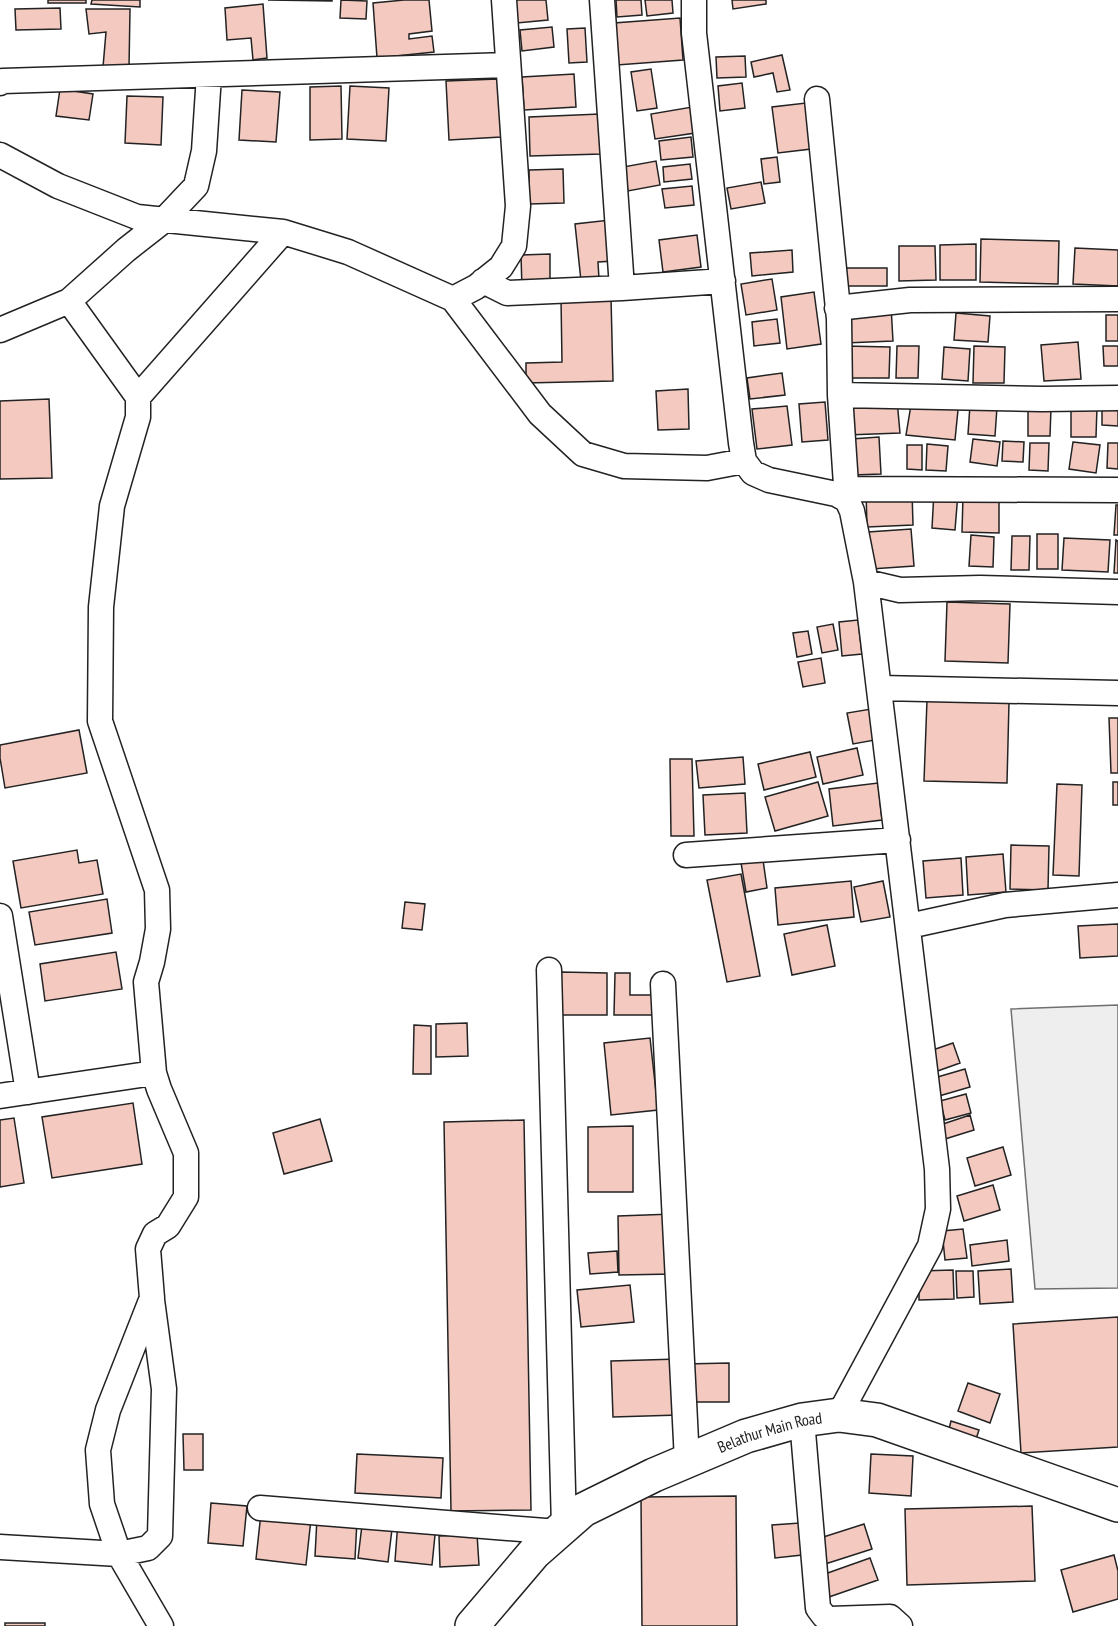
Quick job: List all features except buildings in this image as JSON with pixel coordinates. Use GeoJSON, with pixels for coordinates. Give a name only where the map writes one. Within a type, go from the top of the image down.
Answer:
{"type":"FeatureCollection","features":[{"type":"Feature","properties":{"kind":"street"},"geometry":{"type":"LineString","coordinates":[[453,299],[476,287],[501,267],[514,246],[518,206],[504,0]]}},
{"type":"Feature","properties":{"kind":"street"},"geometry":{"type":"LineString","coordinates":[[602,0],[622,288]]}},
{"type":"Feature","properties":{"kind":"street"},"geometry":{"type":"LineString","coordinates":[[694,0],[694,33],[740,432],[744,461],[753,473],[769,480],[847,495],[1118,490]]}},
{"type":"Feature","properties":{"kind":"street"},"geometry":{"type":"LineString","coordinates":[[0,83],[3,81],[508,65]]}},
{"type":"Feature","properties":{"kind":"street"},"geometry":{"type":"LineString","coordinates":[[0,330],[69,301],[126,250],[163,221],[196,186],[204,151],[209,75]]}},
{"type":"Feature","properties":{"kind":"street"},"geometry":{"type":"LineString","coordinates":[[817,99],[837,308],[847,495],[866,582],[880,688],[937,1169],[938,1209],[930,1246],[839,1415]]}},
{"type":"Feature","properties":{"kind":"street"},"geometry":{"type":"LineString","coordinates":[[0,155],[58,186],[137,217],[283,232],[348,252],[453,299],[540,414],[583,454],[624,466],[707,468],[744,461]]}},
{"type":"Feature","properties":{"kind":"street"},"geometry":{"type":"LineString","coordinates":[[138,397],[283,232]]}},
{"type":"Feature","properties":{"kind":"street"},"geometry":{"type":"LineString","coordinates":[[483,281],[507,293],[723,281]]}},
{"type":"Feature","properties":{"kind":"street"},"geometry":{"type":"LineString","coordinates":[[837,308],[910,300],[1118,299]]}},
{"type":"Feature","properties":{"kind":"street"},"geometry":{"type":"LineString","coordinates":[[0,1547],[119,1554],[148,1548],[160,1536],[164,1389],[148,1249],[155,1234],[168,1226],[186,1197],[186,1153],[154,1073],[146,982],[158,929],[157,890],[100,720],[101,608],[112,506],[138,417],[138,397],[69,301]]}},
{"type":"Feature","properties":{"kind":"street"},"geometry":{"type":"LineString","coordinates":[[840,395],[1042,399],[1118,398]]}},
{"type":"Feature","properties":{"kind":"street"},"geometry":{"type":"LineString","coordinates":[[866,582],[900,590],[980,588],[1118,592]]}},
{"type":"Feature","properties":{"kind":"street"},"geometry":{"type":"LineString","coordinates":[[880,688],[1118,693]]}},
{"type":"Feature","properties":{"kind":"street"},"geometry":{"type":"LineString","coordinates":[[686,855],[898,840]]}},
{"type":"Feature","properties":{"kind":"street"},"geometry":{"type":"LineString","coordinates":[[909,926],[1005,905],[1118,895]]}},
{"type":"Feature","properties":{"kind":"street"},"geometry":{"type":"LineString","coordinates":[[0,916],[28,1092]]}},
{"type":"Feature","properties":{"kind":"street"},"geometry":{"type":"LineString","coordinates":[[260,1508],[561,1529],[549,970]]}},
{"type":"Feature","properties":{"kind":"street"},"geometry":{"type":"LineString","coordinates":[[663,984],[687,1461]]}},
{"type":"Feature","properties":{"kind":"street"},"geometry":{"type":"LineString","coordinates":[[0,1096],[154,1073]]}},
{"type":"Feature","properties":{"kind":"street"},"geometry":{"type":"LineString","coordinates":[[152,1298],[108,1410],[98,1450],[102,1504],[119,1554],[162,1626]]}},
{"type":"Feature","properties":{"kind":"street","name":"Belathur Main Road"},"geometry":{"type":"LineString","coordinates":[[472,1626],[534,1554],[583,1509],[654,1475],[746,1436],[802,1420],[839,1415],[877,1420],[1118,1505]]}},
{"type":"Feature","properties":{"kind":"street"},"geometry":{"type":"LineString","coordinates":[[802,1420],[818,1608],[824,1616],[830,1619],[890,1617],[900,1626]]}},
{"type":"Feature","properties":{"kind":"shaded area"},"geometry":{"type":"Polygon","coordinates":[[[1118,1005],[1118,1288],[1035,1289],[1011,1009],[1118,1005]]]}}]}
